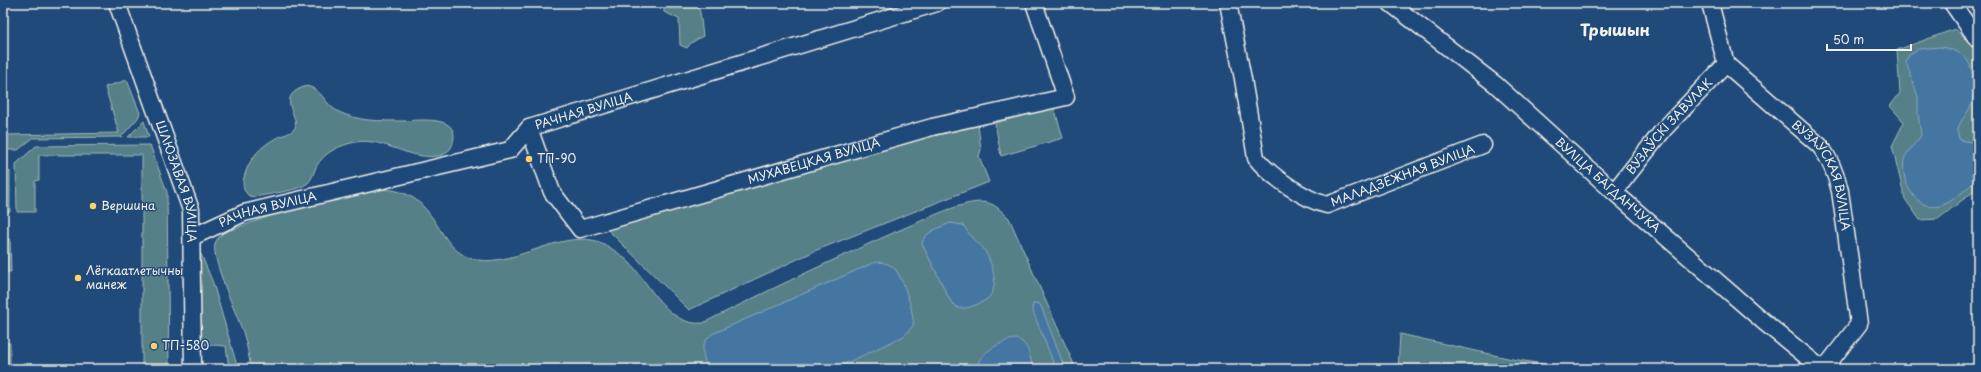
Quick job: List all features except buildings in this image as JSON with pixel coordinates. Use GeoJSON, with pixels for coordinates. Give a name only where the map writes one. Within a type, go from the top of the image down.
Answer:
{"type":"FeatureCollection","features":[{"type":"Feature","properties":{"kind":"street","name":"ШЛЮЗАВАЯ ВУЛІЦА"},"geometry":{"type":"LineString","coordinates":[[117,3],[191,210],[193,369]]}},
{"type":"Feature","properties":{"kind":"street","name":"РАЧНАЯ ВУЛІЦА"},"geometry":{"type":"LineString","coordinates":[[192,237],[244,213],[510,150],[529,128],[937,3]]}},
{"type":"Feature","properties":{"kind":"street","name":"МУХАВЕЦКАЯ ВУЛІЦА"},"geometry":{"type":"LineString","coordinates":[[529,128],[552,192],[580,229],[932,127],[1066,97],[1034,3]]}},
{"type":"Feature","properties":{"kind":"street","name":"МАЛАДЗЁЖНАЯ ВУЛІЦА"},"geometry":{"type":"LineString","coordinates":[[1228,3],[1243,79],[1256,158],[1263,167],[1300,193],[1318,203],[1327,205],[1483,145]]}},
{"type":"Feature","properties":{"kind":"street","name":"ВУЛІЦА БАГДАНЧУКА"},"geometry":{"type":"LineString","coordinates":[[1390,3],[1495,84],[1614,192],[1764,322],[1823,369]]}},
{"type":"Feature","properties":{"kind":"street"},"geometry":{"type":"LineString","coordinates":[[1710,3],[1726,64]]}},
{"type":"Feature","properties":{"kind":"street"},"geometry":{"type":"LineString","coordinates":[[1952,3],[1978,40]]}},
{"type":"Feature","properties":{"kind":"street","name":"ВУЗАЎСКІ ЗАВУЛАК"},"geometry":{"type":"LineString","coordinates":[[1614,192],[1664,129],[1726,64]]}},
{"type":"Feature","properties":{"kind":"street","name":"ВУЗАЎСКАЯ ВУЛІЦА"},"geometry":{"type":"LineString","coordinates":[[1726,64],[1820,146],[1831,163],[1834,171],[1840,191],[1859,324],[1823,369]]}},
{"type":"Feature","properties":{"kind":"green space"},"geometry":{"type":"Polygon","coordinates":[[[664,3],[696,3],[700,12],[703,36],[691,43],[687,48],[680,45],[679,19],[664,12],[664,3]]]}},
{"type":"Feature","properties":{"kind":"green space"},"geometry":{"type":"Polygon","coordinates":[[[1955,29],[1978,49],[1978,188],[1938,219],[1920,220],[1905,199],[1892,146],[1904,122],[1890,106],[1900,93],[1897,50],[1955,29]]]}},
{"type":"Feature","properties":{"kind":"green space"},"geometry":{"type":"Polygon","coordinates":[[[127,80],[140,113],[138,118],[121,137],[33,138],[18,150],[3,150],[3,135],[119,133],[105,87],[127,80]]]}},
{"type":"Feature","properties":{"kind":"green space"},"geometry":{"type":"Polygon","coordinates":[[[307,86],[313,88],[321,94],[334,109],[364,120],[428,120],[445,123],[451,127],[454,133],[452,146],[448,152],[431,157],[420,156],[367,141],[350,143],[338,147],[323,157],[308,183],[303,186],[255,197],[249,196],[244,189],[243,183],[247,168],[257,153],[266,145],[276,138],[291,132],[295,128],[296,123],[290,106],[291,95],[297,90],[307,86]]]}},
{"type":"Feature","properties":{"kind":"green space"},"geometry":{"type":"Polygon","coordinates":[[[1054,107],[1063,138],[1001,156],[995,123],[1054,107]]]}},
{"type":"Feature","properties":{"kind":"green space"},"geometry":{"type":"Polygon","coordinates":[[[144,121],[149,137],[128,137],[144,121]]]}},
{"type":"Feature","properties":{"kind":"green space"},"geometry":{"type":"Polygon","coordinates":[[[978,125],[981,150],[979,156],[989,182],[817,250],[689,310],[607,229],[933,136],[978,125]]]}},
{"type":"Feature","properties":{"kind":"green space"},"geometry":{"type":"Polygon","coordinates":[[[150,145],[167,192],[169,369],[142,369],[142,155],[39,155],[39,180],[35,181],[35,212],[17,212],[16,164],[36,146],[150,145]]]}},
{"type":"Feature","properties":{"kind":"green space"},"geometry":{"type":"Polygon","coordinates":[[[10,171],[10,212],[3,212],[3,178],[10,171]]]}},
{"type":"Feature","properties":{"kind":"green space"},"geometry":{"type":"Polygon","coordinates":[[[380,189],[400,192],[415,199],[426,210],[452,246],[463,255],[478,260],[509,258],[557,243],[572,240],[588,239],[602,243],[629,262],[652,292],[670,311],[680,318],[691,322],[703,323],[831,261],[954,207],[981,202],[990,203],[1009,218],[1076,369],[251,369],[243,332],[225,287],[217,262],[215,244],[220,236],[225,232],[270,216],[380,189]]]}},
{"type":"Feature","properties":{"kind":"green space"},"geometry":{"type":"Polygon","coordinates":[[[10,239],[11,272],[3,272],[3,240],[10,239]]]}},
{"type":"Feature","properties":{"kind":"green space"},"geometry":{"type":"Polygon","coordinates":[[[201,254],[213,283],[238,369],[229,369],[226,346],[199,344],[198,255],[201,254]]]}},
{"type":"Feature","properties":{"kind":"green space"},"geometry":{"type":"Polygon","coordinates":[[[1400,334],[1512,359],[1576,369],[1398,369],[1400,334]]]}},
{"type":"Feature","properties":{"kind":"green space"},"geometry":{"type":"Polygon","coordinates":[[[3,343],[10,343],[10,369],[3,369],[3,343]]]}},
{"type":"Feature","properties":{"kind":"water"},"geometry":{"type":"Polygon","coordinates":[[[1940,47],[1948,48],[1960,54],[1965,58],[1971,68],[1973,98],[1968,111],[1960,123],[1958,135],[1960,140],[1978,143],[1978,179],[1945,204],[1931,207],[1917,200],[1907,185],[1903,168],[1905,156],[1921,135],[1918,113],[1918,97],[1906,62],[1909,55],[1918,49],[1940,47]]]}},
{"type":"Feature","properties":{"kind":"water"},"geometry":{"type":"Polygon","coordinates":[[[950,223],[963,225],[972,238],[981,245],[987,254],[993,269],[994,285],[988,298],[967,308],[958,308],[951,302],[922,244],[923,240],[929,233],[950,223]]]}},
{"type":"Feature","properties":{"kind":"water"},"geometry":{"type":"Polygon","coordinates":[[[879,262],[894,268],[901,279],[908,296],[913,326],[904,336],[834,369],[708,369],[704,359],[703,346],[712,334],[873,263],[879,262]]]}},
{"type":"Feature","properties":{"kind":"water"},"geometry":{"type":"Polygon","coordinates":[[[1038,303],[1041,306],[1065,369],[1056,369],[1032,309],[1033,304],[1038,303]]]}},
{"type":"Feature","properties":{"kind":"water"},"geometry":{"type":"Polygon","coordinates":[[[1016,339],[1021,341],[1027,347],[1034,369],[977,369],[981,358],[985,353],[998,345],[1016,339]]]}},
{"type":"Feature","properties":{"kind":"place","name":"ТП-90"},"geometry":{"type":"Point","coordinates":[529,159]}},
{"type":"Feature","properties":{"kind":"place","name":"Вершина"},"geometry":{"type":"Point","coordinates":[93,206]}},
{"type":"Feature","properties":{"kind":"place","name":"Лёгкаатлетычны манеж"},"geometry":{"type":"Point","coordinates":[78,278]}},
{"type":"Feature","properties":{"kind":"place","name":"ТП-580"},"geometry":{"type":"Point","coordinates":[154,346]}},
{"type":"Feature","properties":{"kind":"district","name":"Трышын"},"geometry":{"type":"Point","coordinates":[1615,30]}}]}
